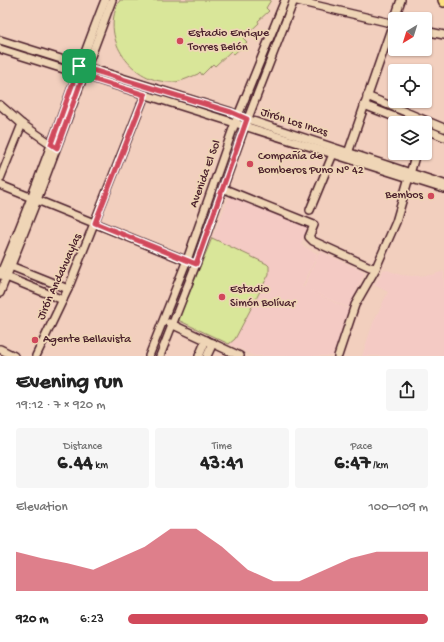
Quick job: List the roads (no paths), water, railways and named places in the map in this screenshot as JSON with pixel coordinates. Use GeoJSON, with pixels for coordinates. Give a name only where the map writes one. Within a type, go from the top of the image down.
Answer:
{"type":"FeatureCollection","features":[{"type":"Feature","properties":{"kind":"street"},"geometry":{"type":"LineString","coordinates":[[0,293],[2,275],[34,199],[54,146],[105,0]]}},
{"type":"Feature","properties":{"kind":"street"},"geometry":{"type":"LineString","coordinates":[[83,66],[112,0]]}},
{"type":"Feature","properties":{"kind":"street","name":"Avenida El Sol"},"geometry":{"type":"LineString","coordinates":[[148,356],[187,260],[238,115],[285,0]]}},
{"type":"Feature","properties":{"kind":"street"},"geometry":{"type":"LineString","coordinates":[[294,0],[388,22]]}},
{"type":"Feature","properties":{"kind":"street","name":"Avenida El Sol"},"geometry":{"type":"LineString","coordinates":[[160,356],[196,264],[246,122],[294,0]]}},
{"type":"Feature","properties":{"kind":"street"},"geometry":{"type":"LineString","coordinates":[[397,12],[401,0]]}},
{"type":"Feature","properties":{"kind":"street"},"geometry":{"type":"LineString","coordinates":[[432,32],[444,35]]}},
{"type":"Feature","properties":{"kind":"street"},"geometry":{"type":"LineString","coordinates":[[347,155],[388,39]]}},
{"type":"Feature","properties":{"kind":"street","name":"Jirón Los Incas"},"geometry":{"type":"LineString","coordinates":[[0,40],[238,115],[246,122],[333,154],[347,155]]}},
{"type":"Feature","properties":{"kind":"street","name":"Jirón Los Incas"},"geometry":{"type":"LineString","coordinates":[[0,49],[235,123],[246,122],[410,175],[444,184]]}},
{"type":"Feature","properties":{"kind":"street","name":"Jirón Andahuaylas"},"geometry":{"type":"LineString","coordinates":[[36,356],[68,289],[145,95]]}},
{"type":"Feature","properties":{"kind":"street"},"geometry":{"type":"LineString","coordinates":[[367,96],[444,128]]}},
{"type":"Feature","properties":{"kind":"street"},"geometry":{"type":"LineString","coordinates":[[0,105],[22,124],[54,146]]}},
{"type":"Feature","properties":{"kind":"street"},"geometry":{"type":"LineString","coordinates":[[364,105],[392,116]]}},
{"type":"Feature","properties":{"kind":"street"},"geometry":{"type":"LineString","coordinates":[[0,179],[22,124]]}},
{"type":"Feature","properties":{"kind":"street"},"geometry":{"type":"LineString","coordinates":[[432,132],[444,137]]}},
{"type":"Feature","properties":{"kind":"street"},"geometry":{"type":"LineString","coordinates":[[310,210],[333,154]]}},
{"type":"Feature","properties":{"kind":"street"},"geometry":{"type":"LineString","coordinates":[[338,356],[355,305],[376,268],[396,222],[414,160]]}},
{"type":"Feature","properties":{"kind":"street","name":"Jirón Los Incas"},"geometry":{"type":"LineString","coordinates":[[410,175],[444,190]]}},
{"type":"Feature","properties":{"kind":"street"},"geometry":{"type":"LineString","coordinates":[[0,185],[196,264]]}},
{"type":"Feature","properties":{"kind":"street"},"geometry":{"type":"LineString","coordinates":[[227,190],[314,225],[309,237],[313,241],[376,268]]}},
{"type":"Feature","properties":{"kind":"street"},"geometry":{"type":"LineString","coordinates":[[6,265],[68,289]]}},
{"type":"Feature","properties":{"kind":"street"},"geometry":{"type":"LineString","coordinates":[[2,275],[63,300]]}},
{"type":"Feature","properties":{"kind":"street"},"geometry":{"type":"LineString","coordinates":[[163,320],[240,356]]}},
{"type":"Feature","properties":{"kind":"street"},"geometry":{"type":"LineString","coordinates":[[199,356],[209,342]]}},
{"type":"Feature","properties":{"kind":"street"},"geometry":{"type":"LineString","coordinates":[[207,356],[209,342]]}},
{"type":"Feature","properties":{"kind":"street"},"geometry":{"type":"LineString","coordinates":[[0,349],[14,356]]}},
{"type":"Feature","properties":{"kind":"place","name":"Estadio Enrique Torres Belón"},"geometry":{"type":"Point","coordinates":[180,41]}},
{"type":"Feature","properties":{"kind":"place","name":"Compañía de Bomberos Puno Nº 42"},"geometry":{"type":"Point","coordinates":[250,164]}},
{"type":"Feature","properties":{"kind":"place","name":"Bembos"},"geometry":{"type":"Point","coordinates":[431,196]}},
{"type":"Feature","properties":{"kind":"place","name":"Estadio Simón Bolívar"},"geometry":{"type":"Point","coordinates":[222,297]}},
{"type":"Feature","properties":{"kind":"place","name":"Agente Bellavista"},"geometry":{"type":"Point","coordinates":[35,340]}}]}
